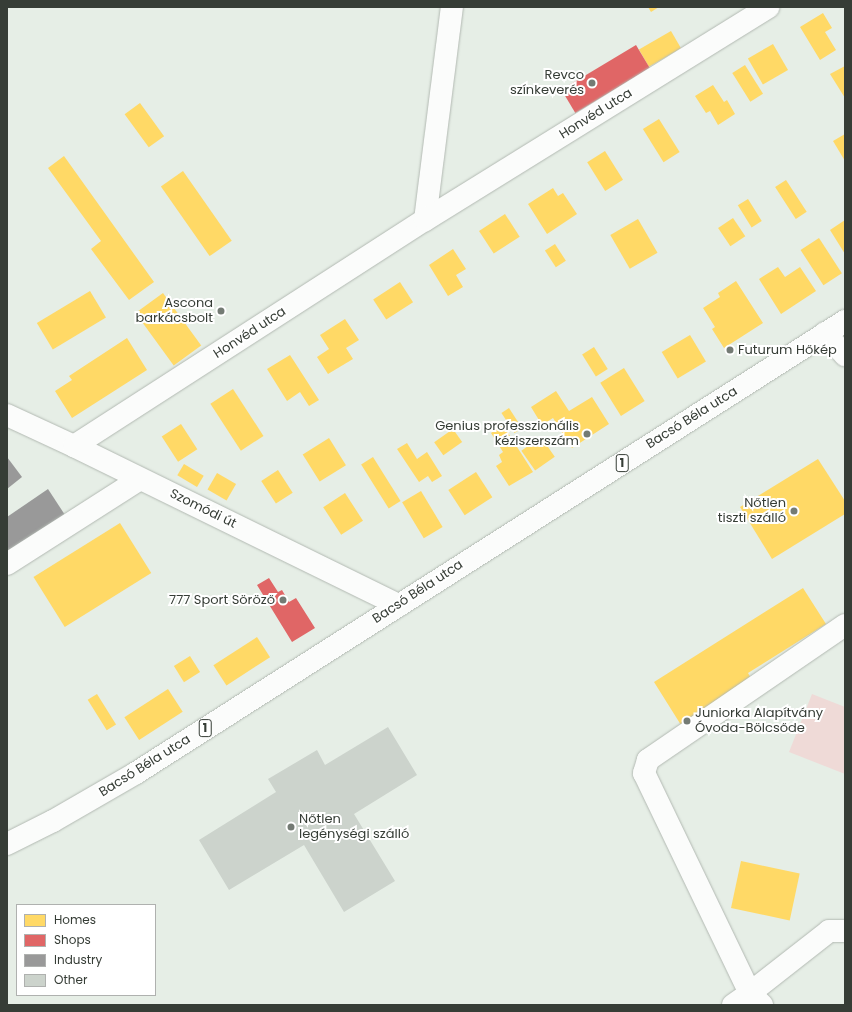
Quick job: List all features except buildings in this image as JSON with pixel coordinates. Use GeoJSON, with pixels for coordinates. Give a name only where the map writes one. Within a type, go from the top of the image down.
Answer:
{"type":"FeatureCollection","features":[{"type":"Feature","properties":{"kind":"street"},"geometry":{"type":"LineString","coordinates":[[425,220],[452,7]]}},
{"type":"Feature","properties":{"kind":"street","name":"Honvéd utca"},"geometry":{"type":"LineString","coordinates":[[74,446],[425,220],[768,7]]}},
{"type":"Feature","properties":{"kind":"street","name":"Bacsó Béla utca"},"geometry":{"type":"LineString","coordinates":[[7,844],[53,821],[136,773],[845,321]]}},
{"type":"Feature","properties":{"kind":"street"},"geometry":{"type":"LineString","coordinates":[[825,333],[845,355]]}},
{"type":"Feature","properties":{"kind":"street","name":"Szomódi út"},"geometry":{"type":"LineString","coordinates":[[7,415],[74,446],[399,605]]}},
{"type":"Feature","properties":{"kind":"street"},"geometry":{"type":"LineString","coordinates":[[7,564],[140,479]]}},
{"type":"Feature","properties":{"kind":"street"},"geometry":{"type":"LineString","coordinates":[[845,625],[648,760],[644,773],[749,1001],[829,931],[845,931]]}},
{"type":"Feature","properties":{"kind":"shaded area"},"geometry":{"type":"Polygon","coordinates":[[[812,694],[845,707],[845,774],[789,752],[812,694]]]}},
{"type":"Feature","properties":{"kind":"place","name":"Revco színkeverés"},"geometry":{"type":"Point","coordinates":[592,83]}},
{"type":"Feature","properties":{"kind":"place","name":"Ascona barkácsbolt"},"geometry":{"type":"Point","coordinates":[221,311]}},
{"type":"Feature","properties":{"kind":"place","name":"Futurum Hőkép"},"geometry":{"type":"Point","coordinates":[730,350]}},
{"type":"Feature","properties":{"kind":"place","name":"Genius professzionális kéziszerszám"},"geometry":{"type":"Point","coordinates":[587,434]}},
{"type":"Feature","properties":{"kind":"place","name":"Nőtlen tiszti szálló"},"geometry":{"type":"Point","coordinates":[794,511]}},
{"type":"Feature","properties":{"kind":"place","name":"777 Sport Söröző"},"geometry":{"type":"Point","coordinates":[283,600]}},
{"type":"Feature","properties":{"kind":"place","name":"Juniorka Alapítvány Óvoda-Bölcsőde"},"geometry":{"type":"Point","coordinates":[687,721]}},
{"type":"Feature","properties":{"kind":"place","name":"Nőtlen legénységi szálló"},"geometry":{"type":"Point","coordinates":[291,827]}}]}
